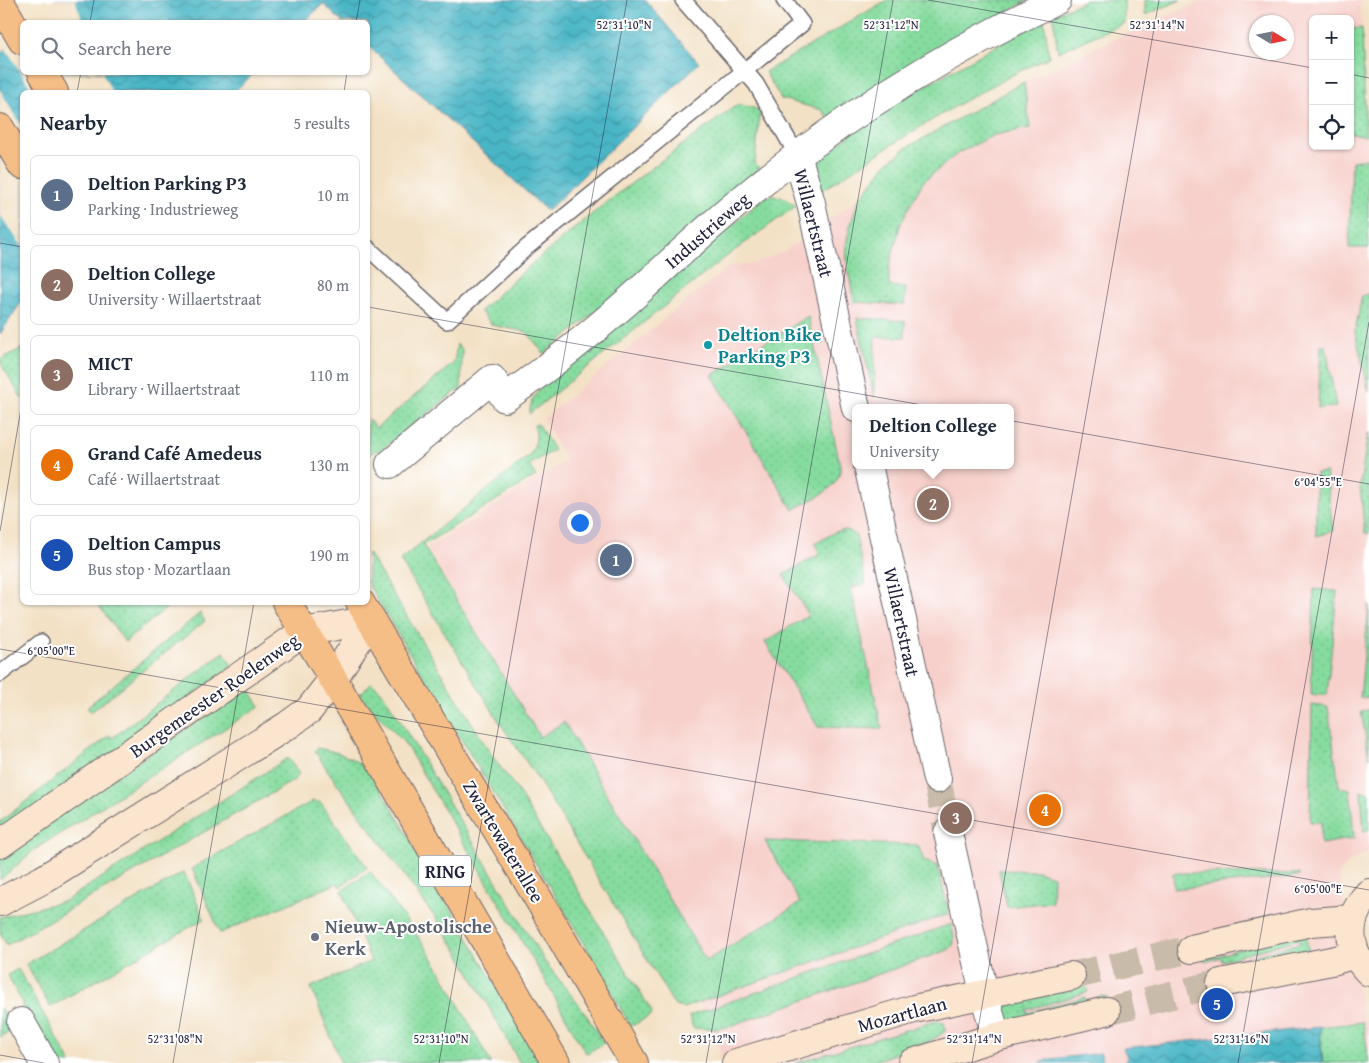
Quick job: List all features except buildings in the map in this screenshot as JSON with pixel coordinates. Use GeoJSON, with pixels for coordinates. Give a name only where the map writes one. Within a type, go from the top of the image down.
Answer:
{"type":"FeatureCollection","features":[{"type":"Feature","properties":{"kind":"main road"},"geometry":{"type":"LineString","coordinates":[[0,2],[20,35]]}},
{"type":"Feature","properties":{"kind":"main road"},"geometry":{"type":"LineString","coordinates":[[44,75],[53,90]]}},
{"type":"Feature","properties":{"kind":"main road"},"geometry":{"type":"LineString","coordinates":[[0,128],[20,162]]}},
{"type":"Feature","properties":{"kind":"main road","name":"RING"},"geometry":{"type":"LineString","coordinates":[[288,605],[556,1063]]}},
{"type":"Feature","properties":{"kind":"main road","name":"Zwartewaterallee"},"geometry":{"type":"LineString","coordinates":[[366,611],[634,1063]]}},
{"type":"Feature","properties":{"kind":"street","name":"Industrieweg"},"geometry":{"type":"LineString","coordinates":[[390,464],[492,379],[505,398],[532,379],[627,302],[739,201],[836,127],[913,77],[1002,27],[1057,0]]}},
{"type":"Feature","properties":{"kind":"street","name":"Willaertstraat"},"geometry":{"type":"LineString","coordinates":[[797,156],[808,187],[855,404]]}},
{"type":"Feature","properties":{"kind":"street","name":"Willaertstraat"},"geometry":{"type":"LineString","coordinates":[[869,469],[937,779]]}},
{"type":"Feature","properties":{"kind":"street","name":"Burgemeester Roelenweg"},"geometry":{"type":"LineString","coordinates":[[0,844],[303,632],[366,611]]}},
{"type":"Feature","properties":{"kind":"street"},"geometry":{"type":"LineString","coordinates":[[0,902],[42,880],[309,710],[332,679],[366,611]]}},
{"type":"Feature","properties":{"kind":"street"},"geometry":{"type":"LineString","coordinates":[[948,833],[984,993],[996,1037]]}},
{"type":"Feature","properties":{"kind":"street"},"geometry":{"type":"LineString","coordinates":[[1221,983],[1336,960],[1362,963],[1351,936],[1353,919],[1361,901],[1369,893]]}},
{"type":"Feature","properties":{"kind":"street"},"geometry":{"type":"LineString","coordinates":[[1192,949],[1311,922],[1353,919]]}},
{"type":"Feature","properties":{"kind":"street","name":"Mozartlaan"},"geometry":{"type":"LineString","coordinates":[[736,1063],[914,1009],[1071,976]]}},
{"type":"Feature","properties":{"kind":"street"},"geometry":{"type":"LineString","coordinates":[[912,1063],[996,1037],[1106,1011]]}},
{"type":"Feature","properties":{"kind":"street"},"geometry":{"type":"LineString","coordinates":[[21,1022],[44,1063]]}},
{"type":"Feature","properties":{"kind":"lane"},"geometry":{"type":"LineString","coordinates":[[683,0],[756,84],[797,156]]}},
{"type":"Feature","properties":{"kind":"lane"},"geometry":{"type":"LineString","coordinates":[[370,250],[447,321],[526,248],[802,24],[784,0]]}},
{"type":"Feature","properties":{"kind":"lane"},"geometry":{"type":"LineString","coordinates":[[0,674],[41,642]]}},
{"type":"Feature","properties":{"kind":"shaded area"},"geometry":{"type":"Polygon","coordinates":[[[1205,0],[1360,0],[1369,193],[1369,850],[1348,863],[1339,874],[1363,1022],[1369,1023],[1369,1063],[725,1063],[699,1001],[427,548],[566,461],[543,419],[729,266],[753,264],[785,251],[860,198],[886,164],[906,148],[1024,82],[1142,26],[1205,0]]]}},
{"type":"Feature","properties":{"kind":"green space"},"geometry":{"type":"Polygon","coordinates":[[[887,0],[1028,0],[828,118],[822,110],[781,99],[765,72],[887,0]]]}},
{"type":"Feature","properties":{"kind":"green space"},"geometry":{"type":"Polygon","coordinates":[[[1086,0],[1124,0],[1124,23],[1058,52],[1053,15],[1086,0]]]}},
{"type":"Feature","properties":{"kind":"green space"},"geometry":{"type":"Polygon","coordinates":[[[1145,0],[1181,0],[1145,15],[1145,0]]]}},
{"type":"Feature","properties":{"kind":"green space"},"geometry":{"type":"Polygon","coordinates":[[[1044,19],[1049,57],[990,87],[933,120],[821,191],[818,168],[821,155],[903,98],[1044,19]]]}},
{"type":"Feature","properties":{"kind":"green space"},"geometry":{"type":"Polygon","coordinates":[[[1362,28],[1366,136],[1354,134],[1354,29],[1362,28]]]}},
{"type":"Feature","properties":{"kind":"green space"},"geometry":{"type":"Polygon","coordinates":[[[1024,82],[1030,128],[994,135],[958,153],[923,182],[901,222],[889,268],[889,286],[906,288],[904,305],[854,302],[847,263],[846,245],[850,226],[859,199],[886,164],[906,148],[1024,82]]]}},
{"type":"Feature","properties":{"kind":"green space"},"geometry":{"type":"Polygon","coordinates":[[[738,104],[757,109],[760,113],[755,163],[760,168],[609,301],[544,354],[527,332],[492,325],[480,311],[573,229],[738,104]]]}},
{"type":"Feature","properties":{"kind":"green space"},"geometry":{"type":"Polygon","coordinates":[[[1367,159],[1369,248],[1349,248],[1352,161],[1367,159]]]}},
{"type":"Feature","properties":{"kind":"green space"},"geometry":{"type":"Polygon","coordinates":[[[765,197],[783,197],[796,206],[727,256],[529,414],[532,400],[539,389],[765,197]]]}},
{"type":"Feature","properties":{"kind":"green space"},"geometry":{"type":"Polygon","coordinates":[[[1369,293],[1369,392],[1355,331],[1362,296],[1369,293]]]}},
{"type":"Feature","properties":{"kind":"green space"},"geometry":{"type":"Polygon","coordinates":[[[808,316],[840,465],[840,473],[836,481],[824,493],[793,510],[712,375],[808,316]]]}},
{"type":"Feature","properties":{"kind":"green space"},"geometry":{"type":"Polygon","coordinates":[[[857,318],[905,321],[905,337],[875,337],[874,397],[857,318]]]}},
{"type":"Feature","properties":{"kind":"green space"},"geometry":{"type":"Polygon","coordinates":[[[457,344],[462,349],[461,393],[458,390],[378,452],[375,450],[370,454],[370,421],[376,428],[454,363],[457,344]]]}},
{"type":"Feature","properties":{"kind":"green space"},"geometry":{"type":"Polygon","coordinates":[[[1321,346],[1326,346],[1336,407],[1318,408],[1321,346]]]}},
{"type":"Feature","properties":{"kind":"green space"},"geometry":{"type":"Polygon","coordinates":[[[20,349],[20,396],[0,362],[0,360],[20,349]]]}},
{"type":"Feature","properties":{"kind":"green space"},"geometry":{"type":"Polygon","coordinates":[[[538,424],[554,450],[529,465],[536,476],[423,545],[540,737],[564,722],[706,961],[800,903],[765,841],[918,845],[924,861],[938,866],[949,914],[683,1008],[675,1006],[538,779],[500,723],[400,560],[529,456],[536,441],[534,425],[538,424]]]}},
{"type":"Feature","properties":{"kind":"green space"},"geometry":{"type":"Polygon","coordinates":[[[1368,433],[1369,534],[1365,533],[1360,486],[1368,433]]]}},
{"type":"Feature","properties":{"kind":"green space"},"geometry":{"type":"Polygon","coordinates":[[[1326,472],[1333,531],[1316,536],[1316,473],[1326,472]]]}},
{"type":"Feature","properties":{"kind":"green space"},"geometry":{"type":"Polygon","coordinates":[[[846,530],[856,536],[866,584],[851,588],[882,729],[818,727],[765,642],[809,615],[783,575],[820,554],[815,544],[835,532],[846,530]]]}},
{"type":"Feature","properties":{"kind":"green space"},"geometry":{"type":"Polygon","coordinates":[[[370,556],[491,754],[517,790],[652,1012],[651,1015],[632,1026],[630,1025],[588,950],[370,587],[370,556]]]}},
{"type":"Feature","properties":{"kind":"green space"},"geometry":{"type":"Polygon","coordinates":[[[1314,589],[1337,591],[1327,695],[1311,695],[1314,589]]]}},
{"type":"Feature","properties":{"kind":"green space"},"geometry":{"type":"Polygon","coordinates":[[[98,605],[170,605],[125,642],[98,605]]]}},
{"type":"Feature","properties":{"kind":"green space"},"geometry":{"type":"Polygon","coordinates":[[[1369,605],[1369,697],[1360,698],[1369,605]]]}},
{"type":"Feature","properties":{"kind":"green space"},"geometry":{"type":"Polygon","coordinates":[[[200,613],[205,621],[91,712],[87,707],[200,613]]]}},
{"type":"Feature","properties":{"kind":"green space"},"geometry":{"type":"Polygon","coordinates":[[[224,652],[232,666],[0,836],[0,822],[110,735],[112,738],[224,652]]]}},
{"type":"Feature","properties":{"kind":"green space"},"geometry":{"type":"Polygon","coordinates":[[[371,683],[381,691],[394,711],[545,962],[583,1010],[604,1043],[587,1053],[585,1052],[546,982],[410,752],[403,741],[359,695],[371,683]]]}},
{"type":"Feature","properties":{"kind":"green space"},"geometry":{"type":"Polygon","coordinates":[[[248,688],[260,706],[34,850],[0,880],[0,854],[248,688]]]}},
{"type":"Feature","properties":{"kind":"green space"},"geometry":{"type":"Polygon","coordinates":[[[1312,705],[1328,707],[1339,787],[1350,789],[1354,838],[1321,844],[1321,822],[1310,822],[1312,705]]]}},
{"type":"Feature","properties":{"kind":"green space"},"geometry":{"type":"Polygon","coordinates":[[[1369,710],[1369,757],[1361,711],[1369,710]]]}},
{"type":"Feature","properties":{"kind":"green space"},"geometry":{"type":"Polygon","coordinates":[[[317,748],[348,757],[362,765],[374,777],[541,1063],[520,1063],[461,957],[442,927],[328,771],[315,751],[317,748]]]}},
{"type":"Feature","properties":{"kind":"green space"},"geometry":{"type":"Polygon","coordinates":[[[288,758],[299,774],[293,781],[7,945],[0,934],[0,917],[65,901],[288,758]]]}},
{"type":"Feature","properties":{"kind":"green space"},"geometry":{"type":"Polygon","coordinates":[[[1361,791],[1369,793],[1369,830],[1364,832],[1361,791]]]}},
{"type":"Feature","properties":{"kind":"green space"},"geometry":{"type":"Polygon","coordinates":[[[313,801],[321,803],[367,867],[340,887],[338,883],[220,933],[192,868],[313,801]]]}},
{"type":"Feature","properties":{"kind":"green space"},"geometry":{"type":"Polygon","coordinates":[[[999,870],[1037,871],[1053,876],[1052,902],[1007,907],[999,870]]]}},
{"type":"Feature","properties":{"kind":"green space"},"geometry":{"type":"Polygon","coordinates":[[[370,871],[425,946],[491,1063],[341,1063],[311,987],[371,961],[342,891],[370,871]]]}},
{"type":"Feature","properties":{"kind":"green space"},"geometry":{"type":"Polygon","coordinates":[[[184,872],[204,919],[50,1007],[26,964],[184,872]]]}},
{"type":"Feature","properties":{"kind":"green space"},"geometry":{"type":"Polygon","coordinates":[[[1173,873],[1299,874],[1299,876],[1174,889],[1173,873]]]}},
{"type":"Feature","properties":{"kind":"green space"},"geometry":{"type":"Polygon","coordinates":[[[951,924],[954,942],[948,950],[730,1026],[717,1029],[693,1028],[689,1016],[951,924]]]}},
{"type":"Feature","properties":{"kind":"green space"},"geometry":{"type":"Polygon","coordinates":[[[1305,930],[1309,956],[1222,977],[1219,966],[1300,943],[1299,939],[1222,961],[1221,957],[1205,962],[1203,960],[1305,930]]]}},
{"type":"Feature","properties":{"kind":"green space"},"geometry":{"type":"Polygon","coordinates":[[[18,969],[71,1063],[56,1063],[22,1008],[22,1002],[7,975],[18,969]]]}},
{"type":"Feature","properties":{"kind":"green space"},"geometry":{"type":"Polygon","coordinates":[[[1085,984],[1088,992],[1027,1010],[1027,1013],[1085,997],[1086,1001],[1102,996],[1107,997],[1108,1003],[1012,1022],[1003,1015],[1000,1005],[1085,984]]]}},
{"type":"Feature","properties":{"kind":"green space"},"geometry":{"type":"Polygon","coordinates":[[[0,1008],[8,1016],[14,1030],[0,1037],[0,1008]]]}},
{"type":"Feature","properties":{"kind":"green space"},"geometry":{"type":"Polygon","coordinates":[[[936,1021],[944,1023],[946,1030],[940,1035],[928,1042],[869,1063],[795,1063],[936,1021]]]}},
{"type":"Feature","properties":{"kind":"green space"},"geometry":{"type":"Polygon","coordinates":[[[1363,1022],[1369,1063],[1323,1063],[1320,1027],[1363,1022]]]}},
{"type":"Feature","properties":{"kind":"water"},"geometry":{"type":"Polygon","coordinates":[[[55,0],[645,0],[699,63],[547,211],[370,48],[370,20],[340,20],[323,4],[306,20],[34,20],[55,0]]]}},
{"type":"Feature","properties":{"kind":"water"},"geometry":{"type":"Polygon","coordinates":[[[20,34],[20,75],[252,75],[236,90],[20,90],[20,304],[0,334],[0,54],[20,34]]]}},
{"type":"Feature","properties":{"kind":"water"},"geometry":{"type":"Polygon","coordinates":[[[1320,1027],[1322,1063],[1125,1063],[1127,1057],[1123,1048],[1320,1027]]]}},
{"type":"Feature","properties":{"kind":"water"},"geometry":{"type":"Polygon","coordinates":[[[1101,1053],[1102,1063],[1040,1063],[1050,1059],[1101,1053]]]}},
{"type":"Feature","properties":{"kind":"pier"},"geometry":{"type":"Polygon","coordinates":[[[51,0],[75,0],[82,20],[31,20],[51,0]]]}},
{"type":"Feature","properties":{"kind":"pier"},"geometry":{"type":"Polygon","coordinates":[[[20,31],[20,71],[4,46],[20,31]]]}},
{"type":"Feature","properties":{"kind":"pier"},"geometry":{"type":"Polygon","coordinates":[[[22,75],[103,75],[111,90],[32,90],[22,75]]]}},
{"type":"Feature","properties":{"kind":"pier"},"geometry":{"type":"Polygon","coordinates":[[[0,90],[20,124],[20,243],[0,215],[0,90]]]}},
{"type":"Feature","properties":{"kind":"tunnel"},"geometry":{"type":"LineString","coordinates":[[937,779],[948,833]]}},
{"type":"Feature","properties":{"kind":"tunnel"},"geometry":{"type":"LineString","coordinates":[[1071,976],[1192,949]]}},
{"type":"Feature","properties":{"kind":"tunnel"},"geometry":{"type":"LineString","coordinates":[[1106,1011],[1221,983]]}},
{"type":"Feature","properties":{"kind":"place","name":"Deltion Bike Parking P3"},"geometry":{"type":"Point","coordinates":[708,345]}},
{"type":"Feature","properties":{"kind":"place","name":"Deltion College"},"geometry":{"type":"Point","coordinates":[933,504]}},
{"type":"Feature","properties":{"kind":"place","name":"Deltion Parking P3"},"geometry":{"type":"Point","coordinates":[616,560]}},
{"type":"Feature","properties":{"kind":"place","name":"Grand Café Amedeus"},"geometry":{"type":"Point","coordinates":[1045,810]}},
{"type":"Feature","properties":{"kind":"place","name":"MICT"},"geometry":{"type":"Point","coordinates":[956,818]}},
{"type":"Feature","properties":{"kind":"place","name":"Nieuw-Apostolische Kerk"},"geometry":{"type":"Point","coordinates":[315,937]}},
{"type":"Feature","properties":{"kind":"place","name":"Deltion Campus"},"geometry":{"type":"Point","coordinates":[1217,1004]}}]}
